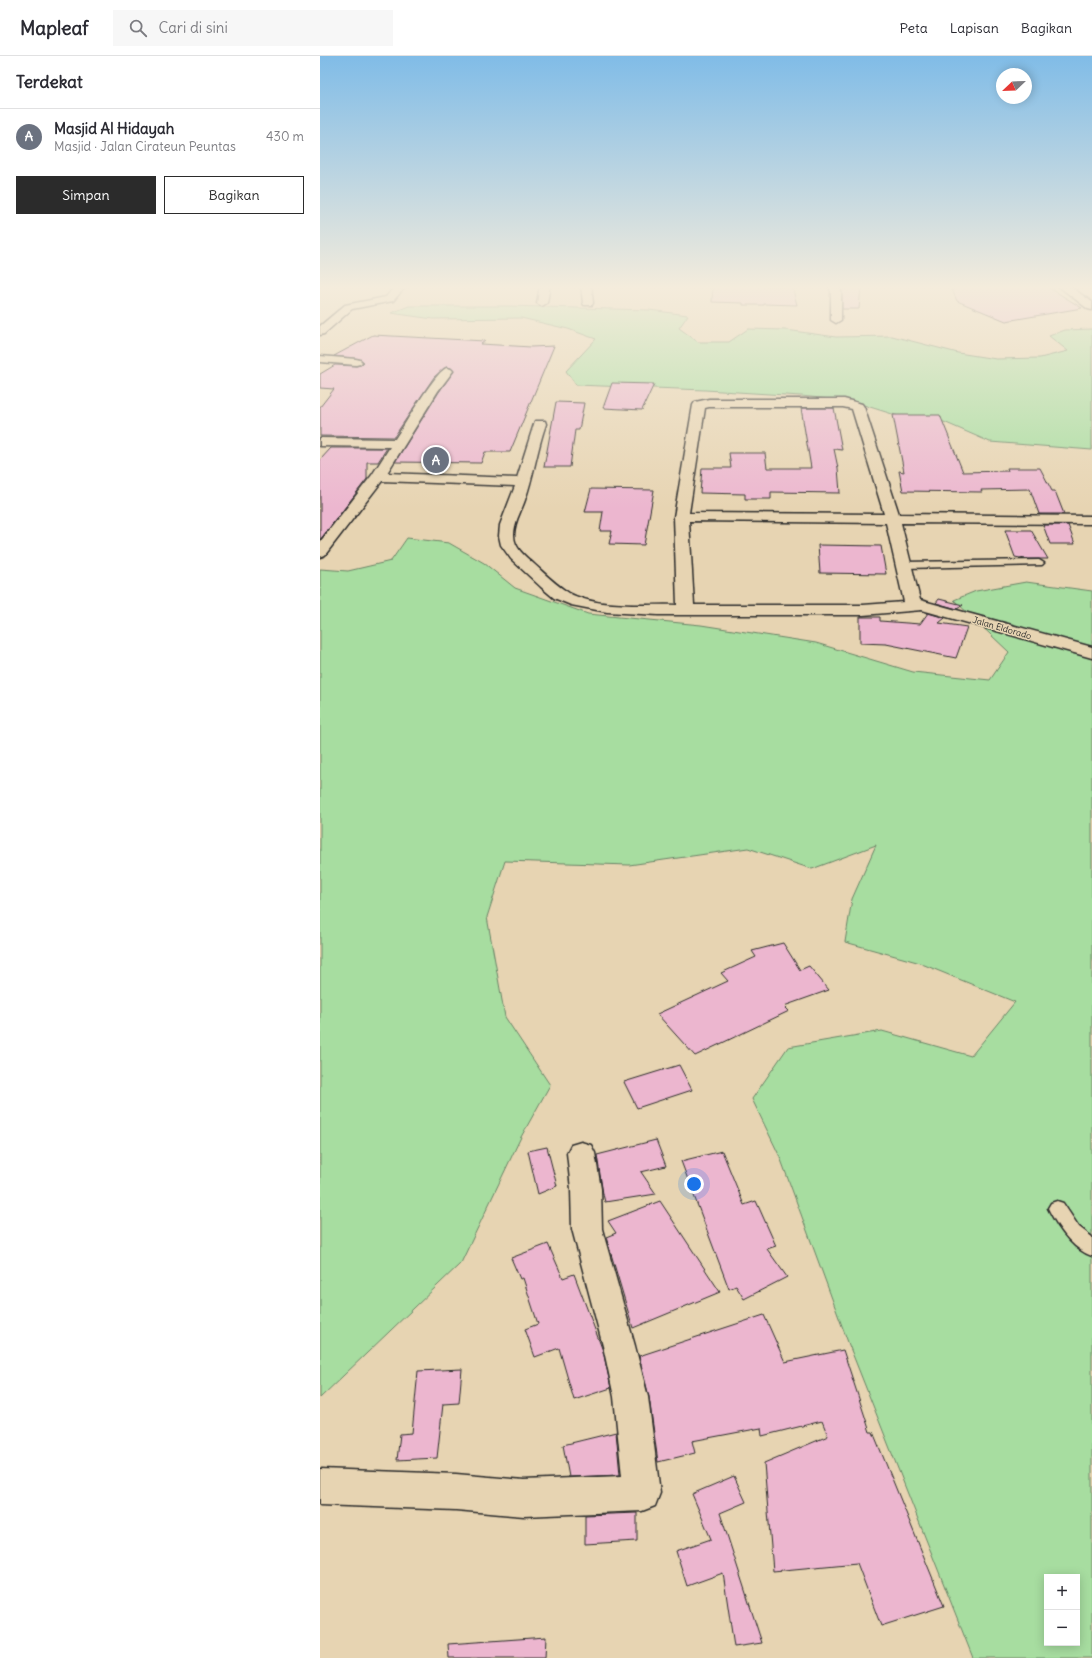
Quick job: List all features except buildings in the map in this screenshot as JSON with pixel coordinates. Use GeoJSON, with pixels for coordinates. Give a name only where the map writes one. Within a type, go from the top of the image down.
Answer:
{"type":"FeatureCollection","features":[{"type":"Feature","properties":{"kind":"street"},"geometry":{"type":"LineString","coordinates":[[329,360],[356,362]]}},
{"type":"Feature","properties":{"kind":"street"},"geometry":{"type":"LineString","coordinates":[[320,552],[378,477],[433,390],[447,371]]}},
{"type":"Feature","properties":{"kind":"street"},"geometry":{"type":"LineString","coordinates":[[686,610],[681,517],[699,405],[709,403],[844,403],[855,405],[859,409],[893,519],[913,606]]}},
{"type":"Feature","properties":{"kind":"street","name":"Jalan Eldorado"},"geometry":{"type":"LineString","coordinates":[[540,424],[532,444],[518,500],[507,526],[507,541],[511,551],[553,589],[565,597],[577,602],[599,606],[686,610],[863,610],[927,605],[1092,653]]}},
{"type":"Feature","properties":{"kind":"street"},"geometry":{"type":"LineString","coordinates":[[320,442],[400,444]]}},
{"type":"Feature","properties":{"kind":"street"},"geometry":{"type":"LineString","coordinates":[[378,477],[522,482]]}},
{"type":"Feature","properties":{"kind":"street"},"geometry":{"type":"LineString","coordinates":[[681,517],[1090,520]]}},
{"type":"Feature","properties":{"kind":"street"},"geometry":{"type":"LineString","coordinates":[[320,1487],[456,1492],[524,1498],[642,1493],[631,1397],[619,1346],[587,1229],[586,1189],[581,1153]]}},
{"type":"Feature","properties":{"kind":"lane"},"geometry":{"type":"LineString","coordinates":[[904,565],[1039,564]]}},
{"type":"Feature","properties":{"kind":"lane"},"geometry":{"type":"LineString","coordinates":[[1057,1208],[1074,1232],[1092,1248]]}},
{"type":"Feature","properties":{"kind":"green space"},"geometry":{"type":"Polygon","coordinates":[[[577,360],[1092,360],[1092,450],[990,442],[944,422],[905,418],[851,401],[801,396],[705,390],[576,385],[566,371],[577,360]]]}},
{"type":"Feature","properties":{"kind":"green space"},"geometry":{"type":"Polygon","coordinates":[[[407,538],[449,543],[484,563],[515,588],[588,614],[701,625],[816,643],[913,672],[990,680],[1009,652],[954,600],[976,591],[1026,582],[1092,591],[1092,1658],[973,1658],[849,1345],[780,1157],[752,1099],[788,1047],[882,1031],[971,1056],[1015,1002],[917,962],[845,942],[852,899],[876,845],[812,869],[748,848],[629,865],[505,861],[487,917],[505,1017],[550,1085],[521,1137],[461,1263],[320,1398],[320,569],[348,571],[391,561],[407,538]]]}},
{"type":"Feature","properties":{"kind":"place","name":"Masjid Al Hidayah"},"geometry":{"type":"Point","coordinates":[436,460]}}]}
